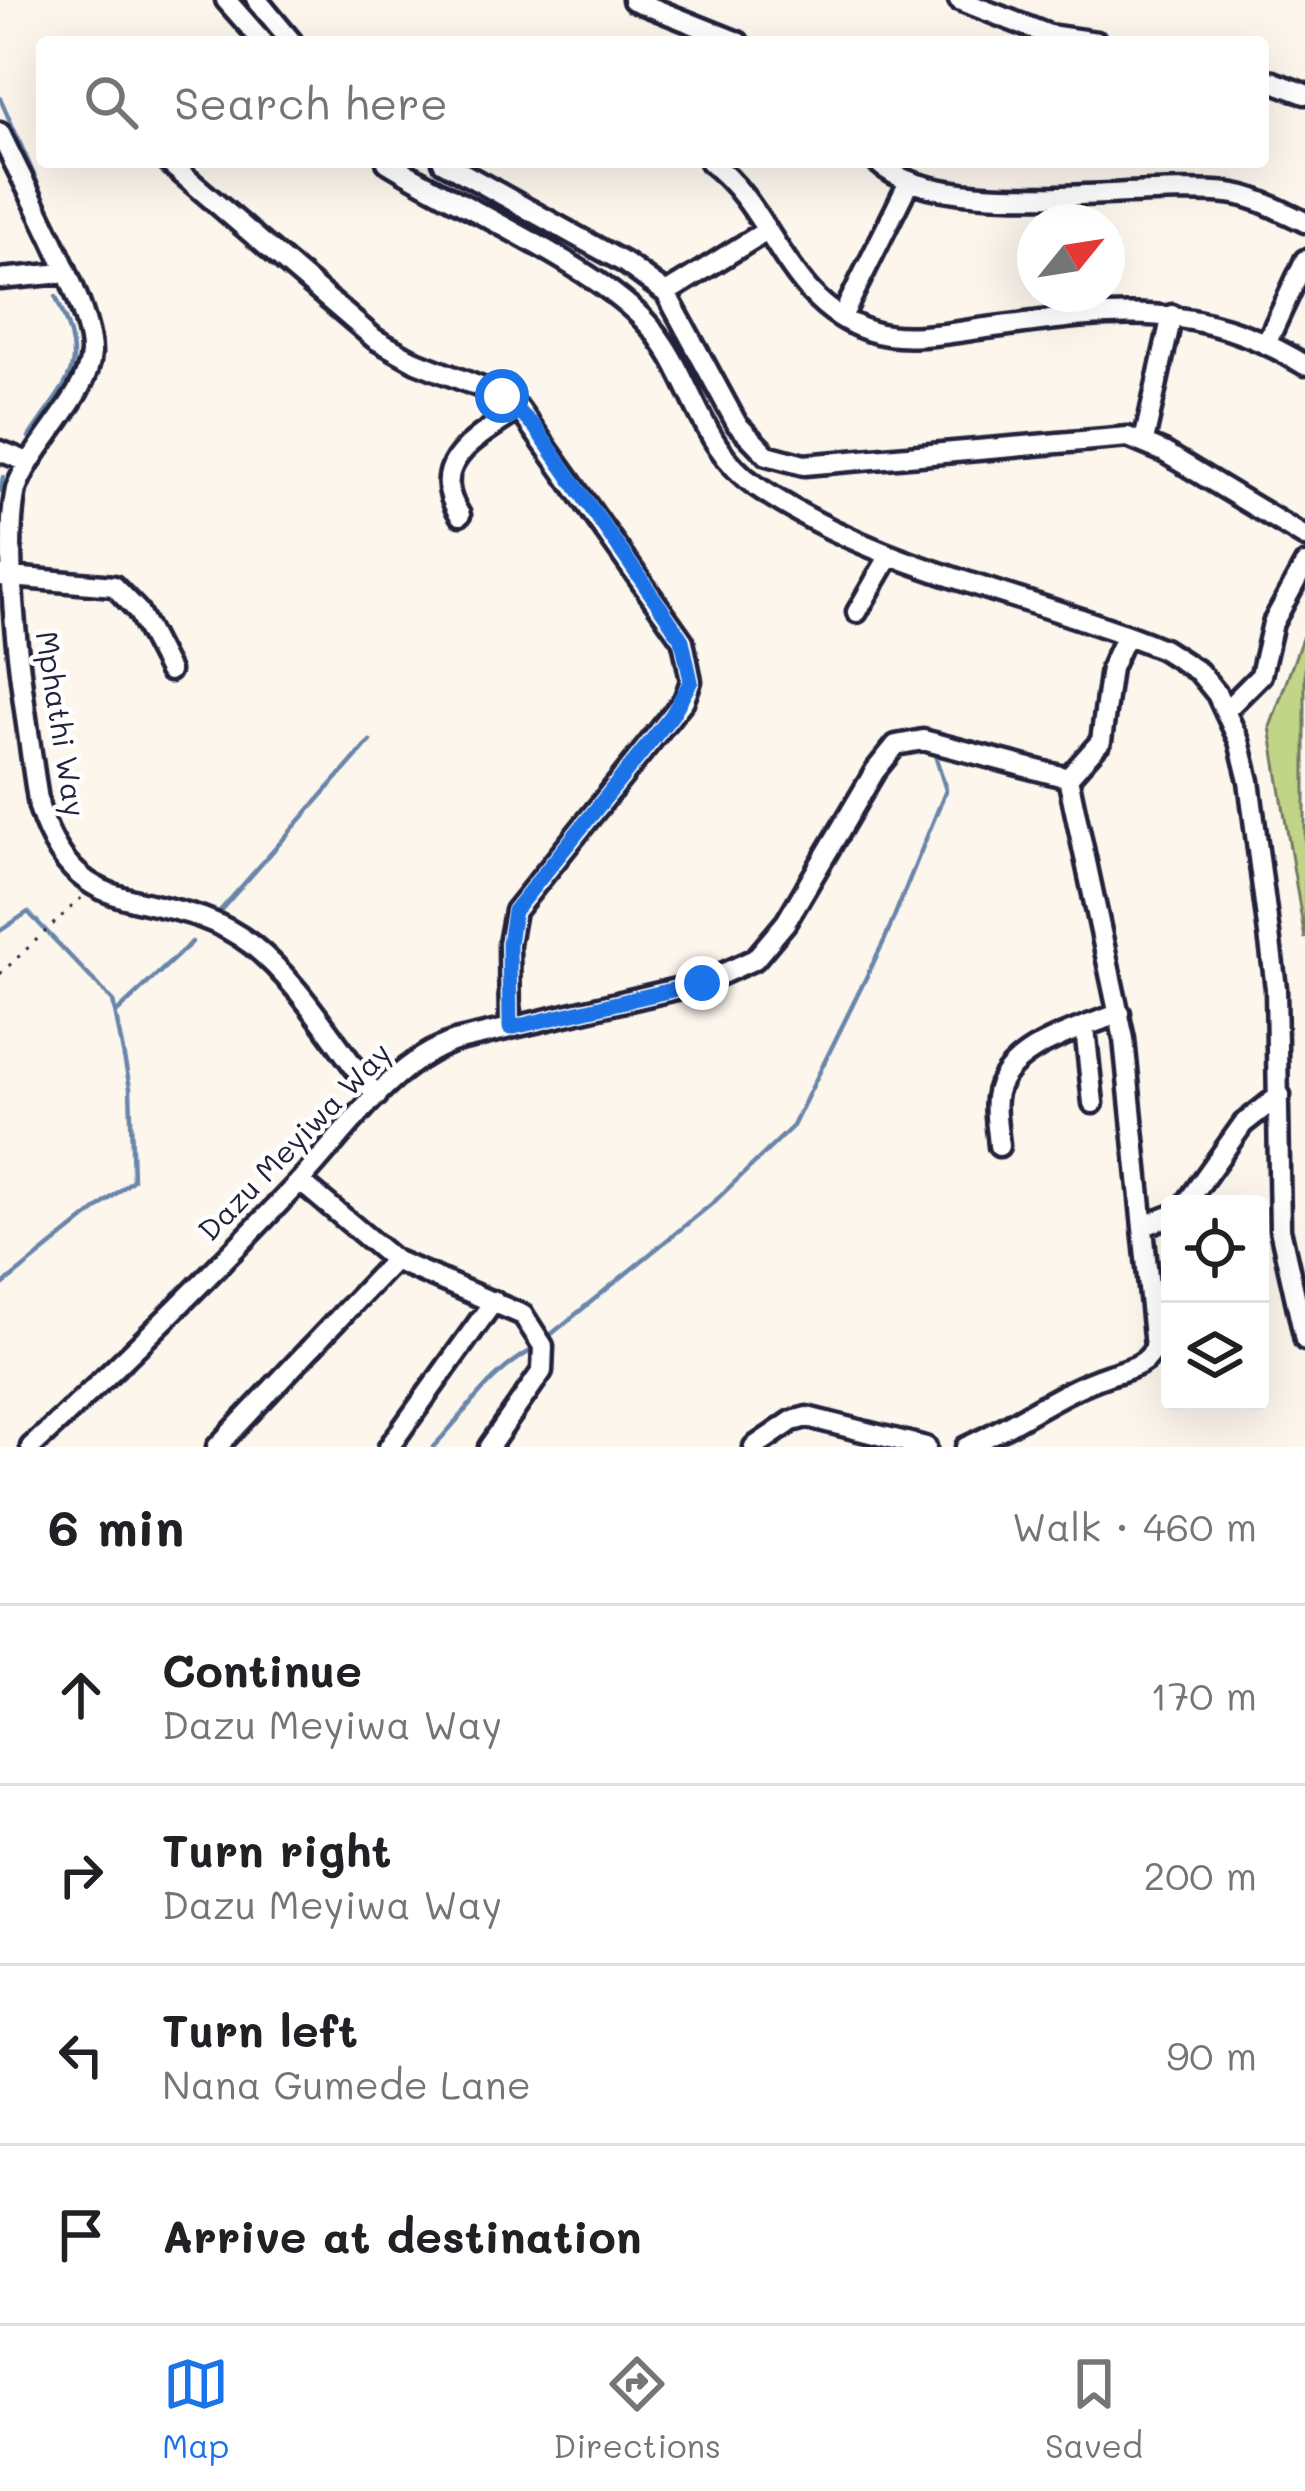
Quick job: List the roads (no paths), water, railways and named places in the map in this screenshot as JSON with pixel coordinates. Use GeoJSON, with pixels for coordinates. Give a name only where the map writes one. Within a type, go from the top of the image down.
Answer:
{"type":"FeatureCollection","features":[{"type":"Feature","properties":{"kind":"street"},"geometry":{"type":"LineString","coordinates":[[226,0],[252,36]]}},
{"type":"Feature","properties":{"kind":"street"},"geometry":{"type":"LineString","coordinates":[[257,0],[287,36]]}},
{"type":"Feature","properties":{"kind":"street"},"geometry":{"type":"LineString","coordinates":[[633,0],[723,36]]}},
{"type":"Feature","properties":{"kind":"street"},"geometry":{"type":"LineString","coordinates":[[959,0],[1056,36]]}},
{"type":"Feature","properties":{"kind":"street"},"geometry":{"type":"LineString","coordinates":[[1269,80],[1305,94]]}},
{"type":"Feature","properties":{"kind":"street"},"geometry":{"type":"LineString","coordinates":[[0,134],[63,273],[0,279]]}},
{"type":"Feature","properties":{"kind":"street"},"geometry":{"type":"LineString","coordinates":[[175,168],[375,338],[416,362],[502,396],[519,409],[682,640],[691,681],[672,715],[514,911],[509,944],[510,1028]]}},
{"type":"Feature","properties":{"kind":"street"},"geometry":{"type":"LineString","coordinates":[[397,168],[625,303],[664,346],[716,446],[757,487],[890,555],[1126,635],[1180,658],[1199,672],[1226,710],[1249,781],[1276,988],[1280,1229],[1305,1340]]}},
{"type":"Feature","properties":{"kind":"street"},"geometry":{"type":"LineString","coordinates":[[454,168],[625,262],[666,292],[737,424],[751,443],[783,463],[924,458],[1128,437],[1144,441],[1305,538]]}},
{"type":"Feature","properties":{"kind":"street"},"geometry":{"type":"LineString","coordinates":[[716,168],[739,190],[803,289],[869,331],[907,336],[1097,311],[1172,315],[1267,342],[1305,365]]}},
{"type":"Feature","properties":{"kind":"street"},"geometry":{"type":"LineString","coordinates":[[885,168],[908,184],[955,193],[1232,193],[1305,222]]}},
{"type":"Feature","properties":{"kind":"street"},"geometry":{"type":"LineString","coordinates":[[842,317],[908,184]]}},
{"type":"Feature","properties":{"kind":"street"},"geometry":{"type":"LineString","coordinates":[[666,292],[766,231]]}},
{"type":"Feature","properties":{"kind":"street"},"geometry":{"type":"LineString","coordinates":[[1267,342],[1305,260]]}},
{"type":"Feature","properties":{"kind":"street","name":"Mphathi Way"},"geometry":{"type":"LineString","coordinates":[[63,273],[89,330],[91,350],[85,376],[28,462],[11,506],[3,576],[39,807],[49,840],[91,889],[199,913],[251,945],[276,967],[377,1096]]}},
{"type":"Feature","properties":{"kind":"street"},"geometry":{"type":"LineString","coordinates":[[1144,441],[1172,315]]}},
{"type":"Feature","properties":{"kind":"street"},"geometry":{"type":"LineString","coordinates":[[460,515],[446,491],[445,476],[481,435],[519,409]]}},
{"type":"Feature","properties":{"kind":"street"},"geometry":{"type":"LineString","coordinates":[[0,451],[28,462]]}},
{"type":"Feature","properties":{"kind":"street"},"geometry":{"type":"LineString","coordinates":[[857,612],[890,555]]}},
{"type":"Feature","properties":{"kind":"street"},"geometry":{"type":"LineString","coordinates":[[1226,710],[1261,675],[1274,623],[1305,565]]}},
{"type":"Feature","properties":{"kind":"street"},"geometry":{"type":"LineString","coordinates":[[3,576],[114,586],[138,611],[170,671]]}},
{"type":"Feature","properties":{"kind":"street"},"geometry":{"type":"LineString","coordinates":[[966,1447],[1054,1396],[1160,1356],[1155,1347],[1120,1013],[1069,778],[1101,741],[1108,680],[1126,635]]}},
{"type":"Feature","properties":{"kind":"street","name":"Dazu Meyiwa Way"},"geometry":{"type":"LineString","coordinates":[[31,1447],[112,1373],[377,1096],[438,1047],[702,983],[754,959],[786,922],[884,757],[909,739],[1069,778]]}},
{"type":"Feature","properties":{"kind":"street"},"geometry":{"type":"LineString","coordinates":[[999,1146],[996,1094],[1001,1082],[1043,1046],[1120,1013]]}},
{"type":"Feature","properties":{"kind":"street"},"geometry":{"type":"LineString","coordinates":[[1085,1028],[1093,1103]]}},
{"type":"Feature","properties":{"kind":"street"},"geometry":{"type":"LineString","coordinates":[[1192,1195],[1243,1124],[1280,1095]]}},
{"type":"Feature","properties":{"kind":"street"},"geometry":{"type":"LineString","coordinates":[[300,1181],[394,1260],[523,1315],[537,1331],[543,1360],[489,1447]]}},
{"type":"Feature","properties":{"kind":"street"},"geometry":{"type":"LineString","coordinates":[[1144,1226],[1161,1219]]}},
{"type":"Feature","properties":{"kind":"street"},"geometry":{"type":"LineString","coordinates":[[218,1447],[394,1260]]}},
{"type":"Feature","properties":{"kind":"street"},"geometry":{"type":"LineString","coordinates":[[388,1447],[494,1301]]}},
{"type":"Feature","properties":{"kind":"street"},"geometry":{"type":"LineString","coordinates":[[754,1447],[792,1421],[807,1418],[926,1447]]}},
{"type":"Feature","properties":{"kind":"waterway"},"geometry":{"type":"LineString","coordinates":[[0,98],[79,277]]}},
{"type":"Feature","properties":{"kind":"waterway"},"geometry":{"type":"LineString","coordinates":[[29,437],[71,371],[72,342],[56,297]]}},
{"type":"Feature","properties":{"kind":"waterway"},"geometry":{"type":"LineString","coordinates":[[0,491],[3,477]]}},
{"type":"Feature","properties":{"kind":"waterway"},"geometry":{"type":"LineString","coordinates":[[219,912],[370,741]]}},
{"type":"Feature","properties":{"kind":"waterway"},"geometry":{"type":"LineString","coordinates":[[549,1336],[714,1202],[793,1126],[885,939],[946,790],[935,755]]}},
{"type":"Feature","properties":{"kind":"waterway"},"geometry":{"type":"LineString","coordinates":[[0,931],[28,912],[113,1001],[130,1088],[133,1180],[0,1287]]}},
{"type":"Feature","properties":{"kind":"waterway"},"geometry":{"type":"LineString","coordinates":[[117,1012],[192,942]]}},
{"type":"Feature","properties":{"kind":"waterway"},"geometry":{"type":"LineString","coordinates":[[433,1447],[490,1383],[532,1350]]}}]}
